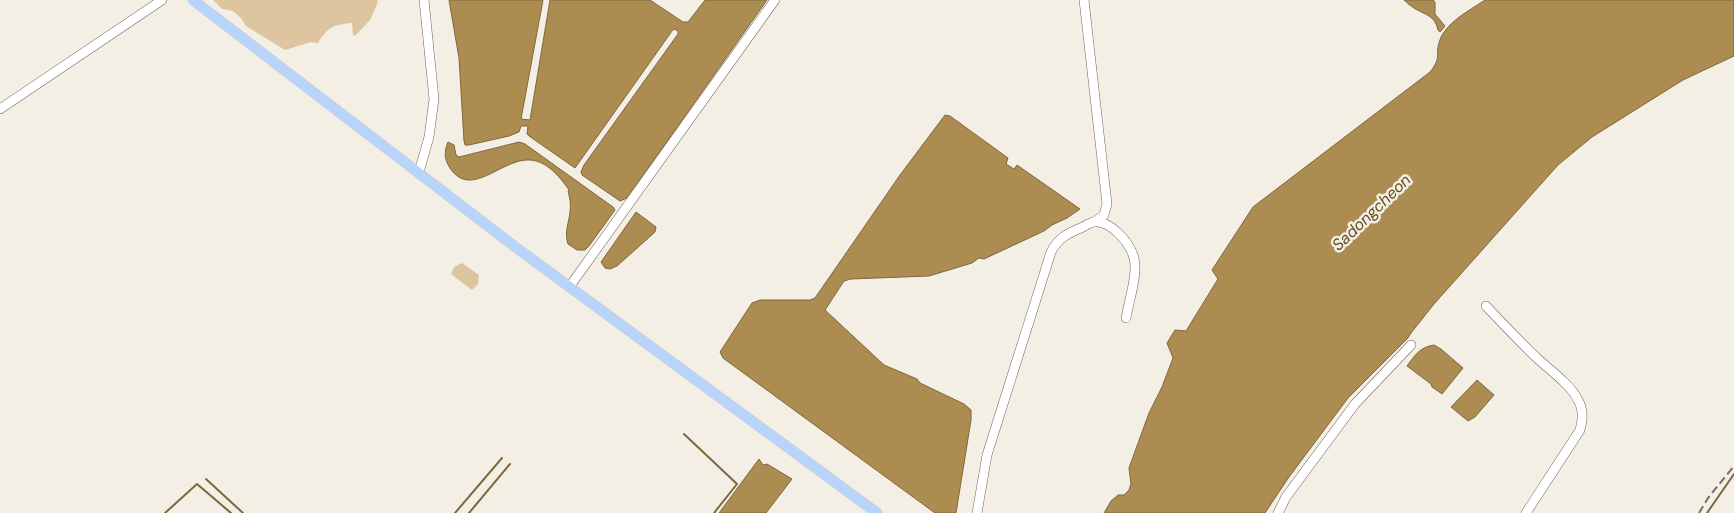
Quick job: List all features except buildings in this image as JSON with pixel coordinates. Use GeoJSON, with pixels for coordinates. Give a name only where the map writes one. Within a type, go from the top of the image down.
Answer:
{"type":"FeatureCollection","features":[{"type":"Feature","properties":{"kind":"main road"},"geometry":{"type":"LineString","coordinates":[[193,0],[570,286],[877,513]]}},
{"type":"Feature","properties":{"kind":"street"},"geometry":{"type":"LineString","coordinates":[[0,109],[162,0]]}},
{"type":"Feature","properties":{"kind":"street"},"geometry":{"type":"LineString","coordinates":[[419,172],[429,137],[434,99],[424,0]]}},
{"type":"Feature","properties":{"kind":"street"},"geometry":{"type":"LineString","coordinates":[[570,286],[775,0]]}},
{"type":"Feature","properties":{"kind":"street"},"geometry":{"type":"LineString","coordinates":[[977,513],[987,455],[1051,252],[1061,237],[1070,231],[1094,222],[1104,215],[1107,204],[1084,0]]}},
{"type":"Feature","properties":{"kind":"street"},"geometry":{"type":"LineString","coordinates":[[1094,222],[1106,225],[1120,234],[1128,243],[1134,257],[1135,270],[1126,318]]}},
{"type":"Feature","properties":{"kind":"street"},"geometry":{"type":"LineString","coordinates":[[1486,306],[1573,392],[1579,400],[1582,410],[1583,421],[1580,430],[1526,513]]}},
{"type":"Feature","properties":{"kind":"street"},"geometry":{"type":"LineString","coordinates":[[1278,513],[1286,497],[1354,404],[1411,345]]}},
{"type":"Feature","properties":{"kind":"shaded area"},"geometry":{"type":"Polygon","coordinates":[[[213,0],[377,0],[378,2],[370,20],[355,36],[353,35],[352,23],[340,25],[332,27],[318,43],[311,42],[285,50],[246,26],[233,11],[222,9],[213,0]]]}},
{"type":"Feature","properties":{"kind":"shaded area"},"geometry":{"type":"Polygon","coordinates":[[[462,263],[479,275],[478,284],[472,290],[451,274],[454,267],[462,263]]]}},
{"type":"Feature","properties":{"kind":"water"},"geometry":{"type":"Polygon","coordinates":[[[449,0],[543,0],[521,119],[530,120],[550,0],[650,0],[683,22],[688,22],[705,0],[767,0],[627,198],[620,201],[582,175],[581,172],[584,165],[678,34],[678,31],[674,29],[672,31],[575,168],[529,136],[527,134],[528,126],[521,126],[519,132],[509,136],[465,145],[459,58],[449,0]]]}},
{"type":"Feature","properties":{"kind":"water"},"geometry":{"type":"Polygon","coordinates":[[[1404,0],[1433,0],[1435,2],[1435,14],[1445,26],[1440,32],[1432,18],[1404,0]]]}},
{"type":"Feature","properties":{"kind":"water","name":"Sadongcheon"},"geometry":{"type":"Polygon","coordinates":[[[1485,0],[1734,0],[1734,56],[1683,80],[1592,137],[1558,165],[1434,304],[1408,338],[1348,398],[1289,477],[1265,513],[1104,513],[1111,501],[1118,495],[1124,495],[1129,490],[1131,484],[1129,468],[1149,413],[1162,387],[1173,358],[1167,343],[1175,330],[1186,331],[1218,279],[1212,270],[1253,207],[1430,72],[1436,63],[1439,43],[1446,29],[1458,18],[1485,0]]]}},
{"type":"Feature","properties":{"kind":"water"},"geometry":{"type":"Polygon","coordinates":[[[945,115],[950,116],[1008,158],[1006,164],[1014,169],[1017,165],[1080,209],[1044,231],[984,259],[979,258],[972,263],[929,276],[851,279],[844,281],[825,310],[884,365],[917,379],[920,383],[964,404],[971,410],[956,513],[935,513],[723,358],[720,352],[752,303],[760,300],[810,300],[815,298],[900,175],[945,115]]]}},
{"type":"Feature","properties":{"kind":"water"},"geometry":{"type":"Polygon","coordinates":[[[448,142],[454,145],[456,155],[459,157],[519,142],[525,144],[615,210],[589,246],[585,250],[577,250],[568,244],[567,240],[570,209],[569,190],[552,170],[536,161],[519,161],[477,179],[467,180],[458,177],[448,165],[445,155],[448,142]]]}},
{"type":"Feature","properties":{"kind":"water"},"geometry":{"type":"Polygon","coordinates":[[[636,212],[656,227],[655,232],[617,266],[610,269],[605,268],[601,262],[636,212]]]}},
{"type":"Feature","properties":{"kind":"water"},"geometry":{"type":"Polygon","coordinates":[[[1434,345],[1463,368],[1442,394],[1407,366],[1421,350],[1434,345]]]}},
{"type":"Feature","properties":{"kind":"water"},"geometry":{"type":"Polygon","coordinates":[[[1477,380],[1494,395],[1475,417],[1468,421],[1451,407],[1477,380]]]}},
{"type":"Feature","properties":{"kind":"water"},"geometry":{"type":"Polygon","coordinates":[[[759,459],[763,465],[767,464],[792,479],[766,513],[719,513],[759,459]]]}},
{"type":"Feature","properties":{"kind":"waterway"},"geometry":{"type":"LineString","coordinates":[[684,434],[737,484],[714,513]]}},
{"type":"Feature","properties":{"kind":"waterway"},"geometry":{"type":"LineString","coordinates":[[455,513],[502,458]]}},
{"type":"Feature","properties":{"kind":"waterway"},"geometry":{"type":"LineString","coordinates":[[469,513],[510,464]]}},
{"type":"Feature","properties":{"kind":"waterway"},"geometry":{"type":"LineString","coordinates":[[1707,513],[1734,474]]}},
{"type":"Feature","properties":{"kind":"waterway"},"geometry":{"type":"LineString","coordinates":[[206,479],[243,513]]}},
{"type":"Feature","properties":{"kind":"waterway"},"geometry":{"type":"LineString","coordinates":[[165,513],[197,484],[231,513]]}},
{"type":"Feature","properties":{"kind":"railway"},"geometry":{"type":"LineString","coordinates":[[1699,513],[1708,498],[1734,466]]}}]}
